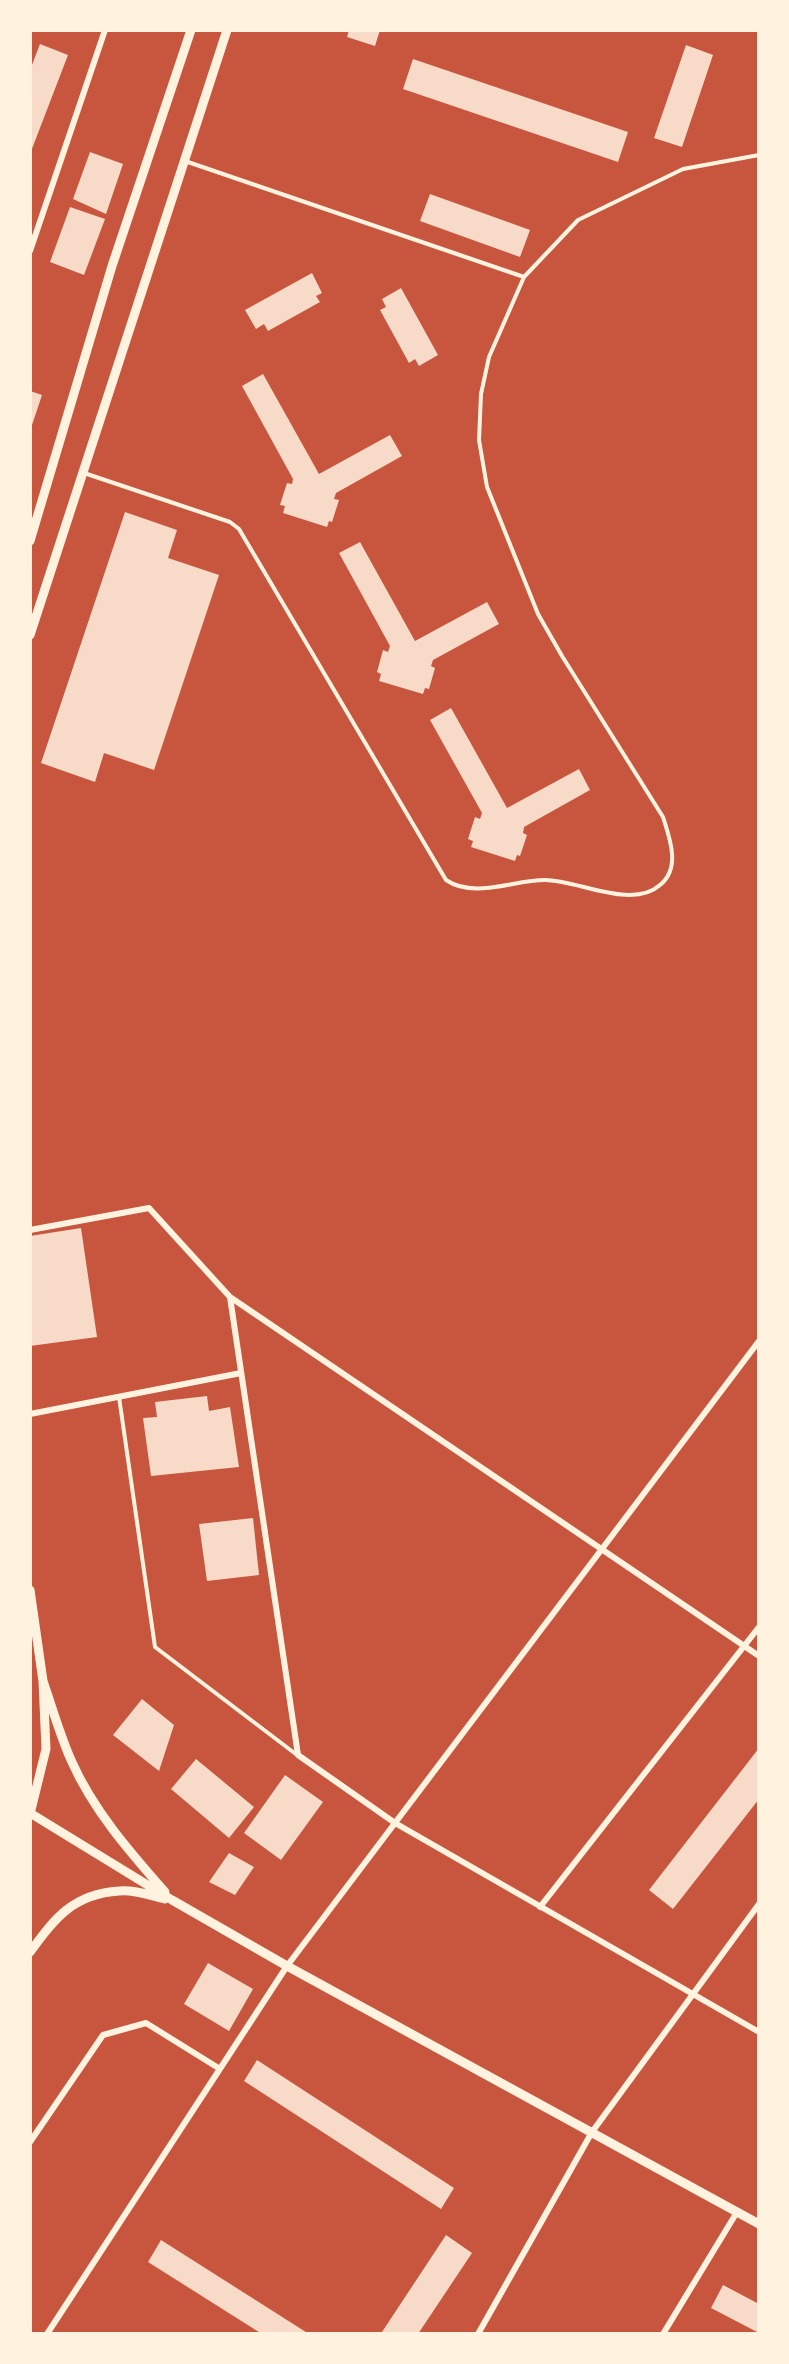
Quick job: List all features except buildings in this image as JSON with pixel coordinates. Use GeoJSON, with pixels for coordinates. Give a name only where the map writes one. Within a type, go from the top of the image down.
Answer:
{"type":"FeatureCollection","features":[{"type":"Feature","properties":{"kind":"street"},"geometry":{"type":"LineString","coordinates":[[30,251],[105,30]]}},
{"type":"Feature","properties":{"kind":"street"},"geometry":{"type":"LineString","coordinates":[[30,541],[112,266],[191,30]]}},
{"type":"Feature","properties":{"kind":"street"},"geometry":{"type":"LineString","coordinates":[[30,635],[227,30]]}},
{"type":"Feature","properties":{"kind":"street"},"geometry":{"type":"LineString","coordinates":[[30,1230],[149,1208],[230,1297],[759,1656]]}},
{"type":"Feature","properties":{"kind":"street"},"geometry":{"type":"LineString","coordinates":[[230,1297],[298,1755],[395,1823],[759,2032]]}},
{"type":"Feature","properties":{"kind":"street"},"geometry":{"type":"LineString","coordinates":[[47,2334],[287,1966],[759,1341]]}},
{"type":"Feature","properties":{"kind":"street"},"geometry":{"type":"LineString","coordinates":[[30,1414],[241,1373]]}},
{"type":"Feature","properties":{"kind":"street"},"geometry":{"type":"LineString","coordinates":[[30,1590],[43,1681],[46,1749],[30,1813],[172,1900],[287,1966],[759,2224]]}},
{"type":"Feature","properties":{"kind":"street"},"geometry":{"type":"LineString","coordinates":[[540,1907],[759,1627]]}},
{"type":"Feature","properties":{"kind":"street"},"geometry":{"type":"LineString","coordinates":[[43,1681],[70,1760],[88,1794],[120,1840],[172,1900]]}},
{"type":"Feature","properties":{"kind":"street"},"geometry":{"type":"LineString","coordinates":[[30,1952],[62,1911],[87,1898],[120,1890],[172,1900]]}},
{"type":"Feature","properties":{"kind":"street"},"geometry":{"type":"LineString","coordinates":[[478,2334],[592,2132],[759,1904]]}},
{"type":"Feature","properties":{"kind":"street"},"geometry":{"type":"LineString","coordinates":[[30,2142],[103,2035],[146,2022],[220,2069]]}},
{"type":"Feature","properties":{"kind":"street"},"geometry":{"type":"LineString","coordinates":[[663,2334],[736,2212]]}},
{"type":"Feature","properties":{"kind":"lane"},"geometry":{"type":"LineString","coordinates":[[84,473],[230,522],[239,529],[446,880],[465,889],[546,880],[629,895],[654,890],[666,880],[672,865],[672,845],[663,817],[562,657],[538,614],[487,487],[478,440],[481,394],[489,357],[524,277],[578,220],[683,169],[759,155]]}},
{"type":"Feature","properties":{"kind":"lane"},"geometry":{"type":"LineString","coordinates":[[184,160],[524,277]]}},
{"type":"Feature","properties":{"kind":"lane"},"geometry":{"type":"LineString","coordinates":[[119,1396],[155,1647],[298,1755]]}}]}
